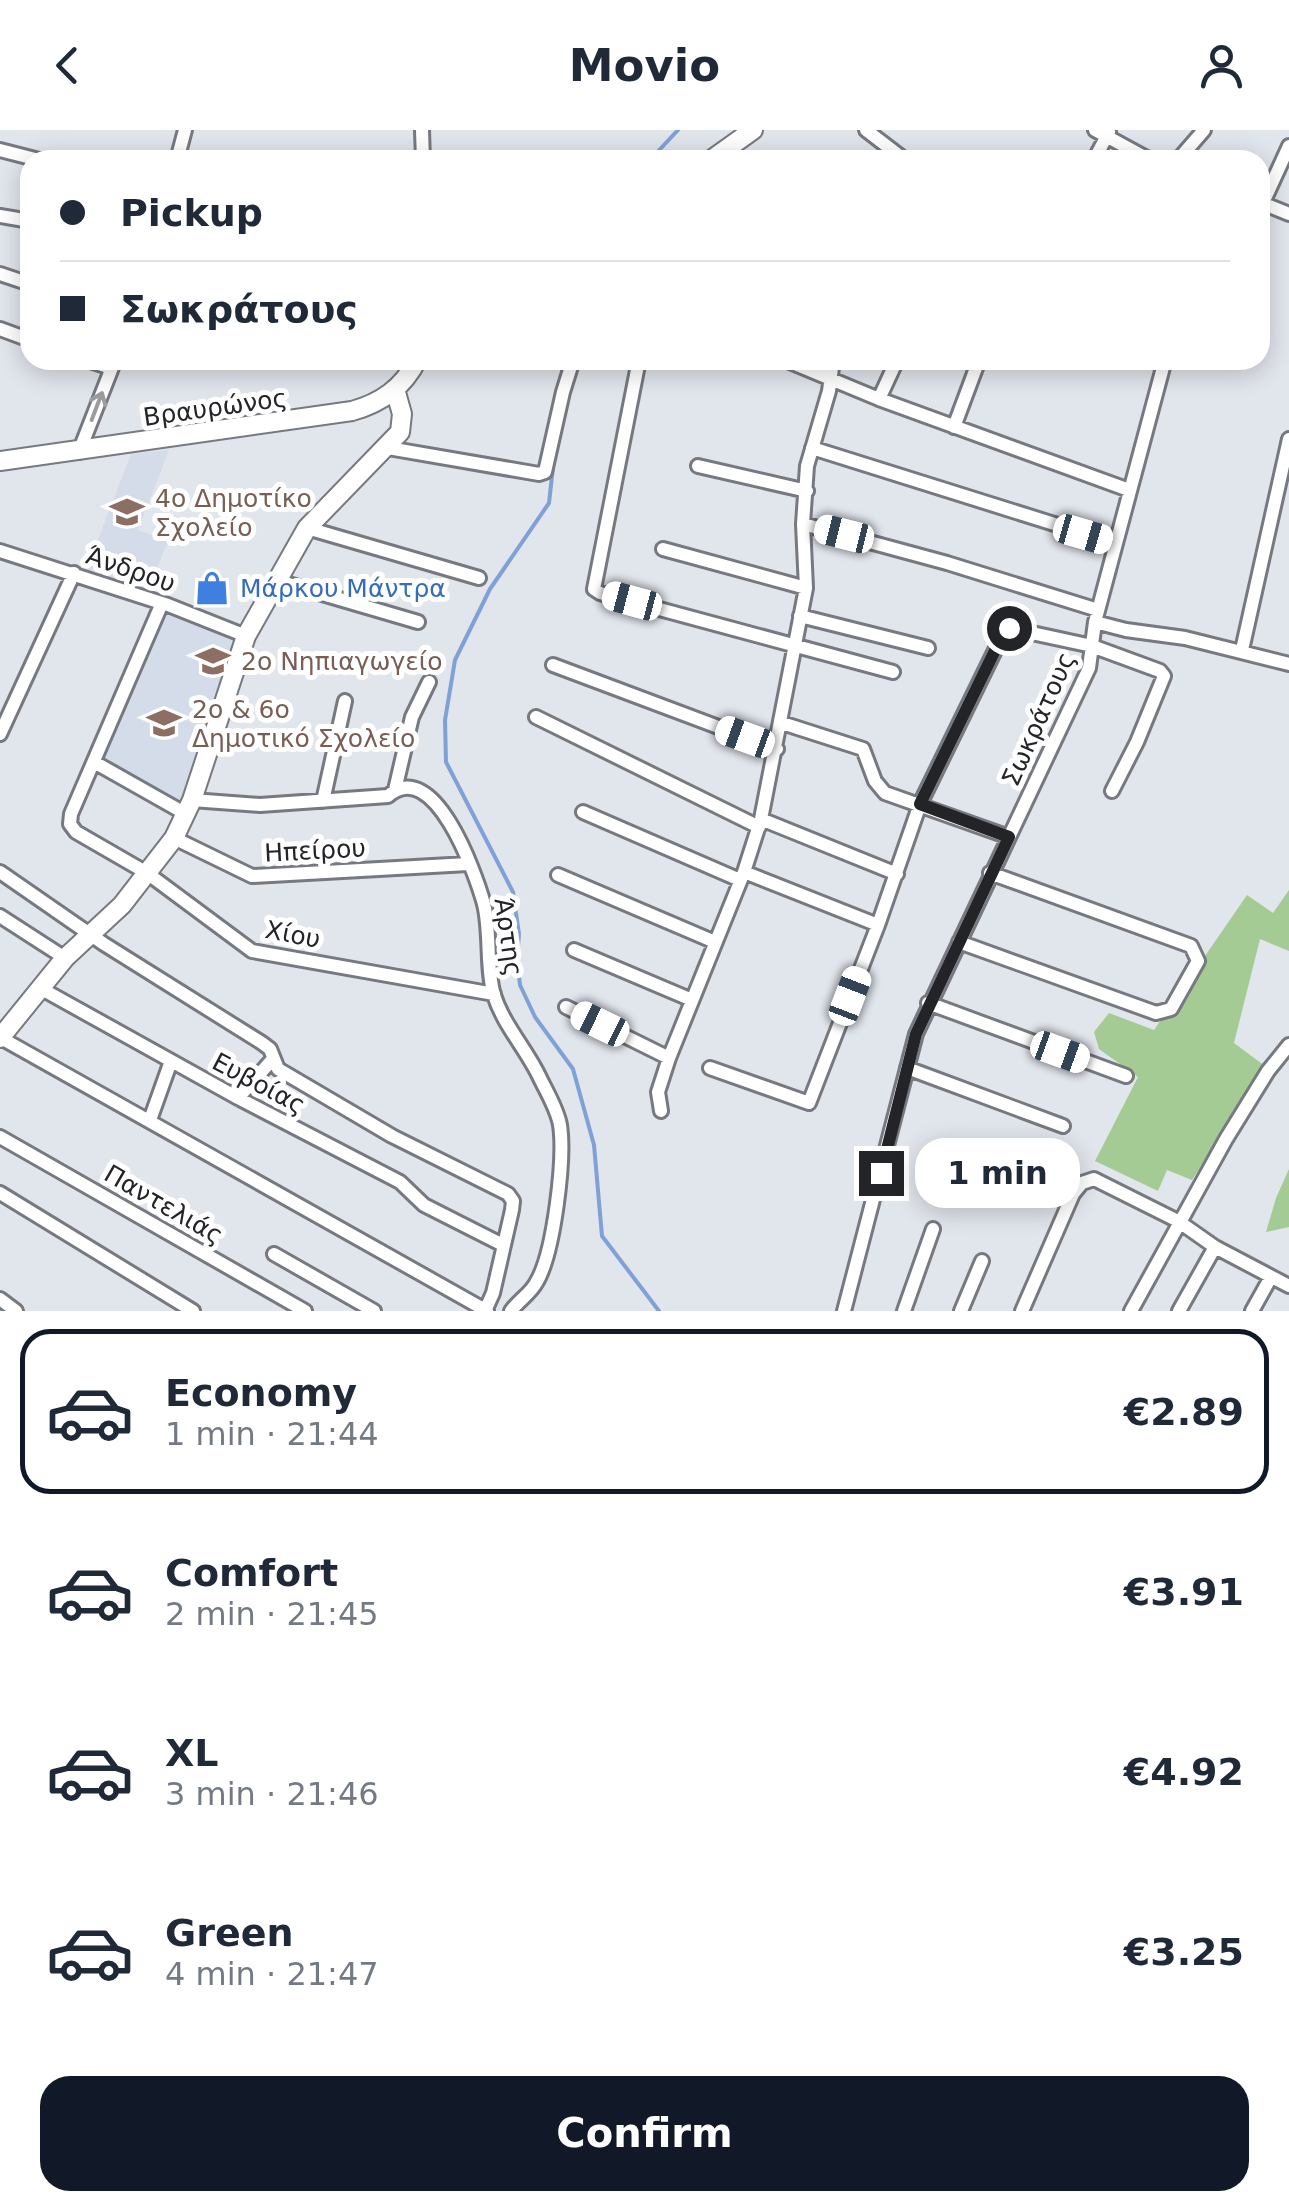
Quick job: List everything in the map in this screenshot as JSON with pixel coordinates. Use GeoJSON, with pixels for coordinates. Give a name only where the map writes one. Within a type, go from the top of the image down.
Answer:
{"type":"FeatureCollection","features":[{"type":"Feature","properties":{"kind":"street"},"geometry":{"type":"LineString","coordinates":[[725,150],[753,130]]}},
{"type":"Feature","properties":{"kind":"street"},"geometry":{"type":"LineString","coordinates":[[866,130],[892,150]]}},
{"type":"Feature","properties":{"kind":"street"},"geometry":{"type":"LineString","coordinates":[[1187,150],[1204,130]]}},
{"type":"Feature","properties":{"kind":"street"},"geometry":{"type":"LineString","coordinates":[[1104,132],[1134,150]]}},
{"type":"Feature","properties":{"kind":"street"},"geometry":{"type":"LineString","coordinates":[[1270,185],[1289,146]]}},
{"type":"Feature","properties":{"kind":"street"},"geometry":{"type":"LineString","coordinates":[[80,452],[111,370]]}},
{"type":"Feature","properties":{"kind":"street","name":"Βραυρώνος"},"geometry":{"type":"LineString","coordinates":[[0,461],[339,414],[373,405],[395,389],[409,370]]}},
{"type":"Feature","properties":{"kind":"street"},"geometry":{"type":"LineString","coordinates":[[388,448],[545,472],[570,370]]}},
{"type":"Feature","properties":{"kind":"street"},"geometry":{"type":"LineString","coordinates":[[637,370],[594,588],[600,593],[894,672]]}},
{"type":"Feature","properties":{"kind":"street"},"geometry":{"type":"LineString","coordinates":[[808,370],[1129,490]]}},
{"type":"Feature","properties":{"kind":"street"},"geometry":{"type":"LineString","coordinates":[[661,1111],[658,1092],[669,1058],[760,823],[806,588],[803,524],[807,466],[832,370]]}},
{"type":"Feature","properties":{"kind":"street"},"geometry":{"type":"LineString","coordinates":[[878,399],[892,370]]}},
{"type":"Feature","properties":{"kind":"street"},"geometry":{"type":"LineString","coordinates":[[954,427],[975,370]]}},
{"type":"Feature","properties":{"kind":"street","name":"Σωκράτους"},"geometry":{"type":"LineString","coordinates":[[844,1311],[907,1068],[928,1003],[1090,668],[1096,616],[1162,370]]}},
{"type":"Feature","properties":{"kind":"street"},"geometry":{"type":"LineString","coordinates":[[0,872],[92,932],[104,944],[262,1042],[278,1070],[392,1136],[508,1194],[513,1201],[512,1210],[486,1311],[0,1038],[66,958],[92,932],[122,905],[174,838],[189,807],[246,636],[307,528],[400,432],[402,420],[395,389]]}},
{"type":"Feature","properties":{"kind":"street"},"geometry":{"type":"LineString","coordinates":[[1242,650],[1289,440]]}},
{"type":"Feature","properties":{"kind":"street"},"geometry":{"type":"LineString","coordinates":[[812,448],[1115,543]]}},
{"type":"Feature","properties":{"kind":"street"},"geometry":{"type":"LineString","coordinates":[[698,466],[807,491]]}},
{"type":"Feature","properties":{"kind":"street"},"geometry":{"type":"LineString","coordinates":[[803,524],[1096,616],[1126,630],[1242,650],[1289,664]]}},
{"type":"Feature","properties":{"kind":"street"},"geometry":{"type":"LineString","coordinates":[[307,528],[478,578]]}},
{"type":"Feature","properties":{"kind":"street"},"geometry":{"type":"LineString","coordinates":[[663,548],[806,588]]}},
{"type":"Feature","properties":{"kind":"street","name":"Άνδρου"},"geometry":{"type":"LineString","coordinates":[[0,550],[162,603],[246,636]]}},
{"type":"Feature","properties":{"kind":"street"},"geometry":{"type":"LineString","coordinates":[[0,734],[74,574]]}},
{"type":"Feature","properties":{"kind":"street"},"geometry":{"type":"LineString","coordinates":[[278,581],[418,622]]}},
{"type":"Feature","properties":{"kind":"street"},"geometry":{"type":"LineString","coordinates":[[162,603],[94,762],[189,807],[388,796],[395,790],[412,718],[429,682]]}},
{"type":"Feature","properties":{"kind":"street"},"geometry":{"type":"LineString","coordinates":[[800,616],[928,648]]}},
{"type":"Feature","properties":{"kind":"street"},"geometry":{"type":"LineString","coordinates":[[710,1068],[808,1102],[878,925],[920,804],[1004,632],[1016,628],[1092,646],[1160,671],[1164,676],[1112,791]]}},
{"type":"Feature","properties":{"kind":"street"},"geometry":{"type":"LineString","coordinates":[[552,665],[777,749]]}},
{"type":"Feature","properties":{"kind":"street"},"geometry":{"type":"LineString","coordinates":[[323,802],[345,700]]}},
{"type":"Feature","properties":{"kind":"street"},"geometry":{"type":"LineString","coordinates":[[536,717],[760,823],[897,874]]}},
{"type":"Feature","properties":{"kind":"street"},"geometry":{"type":"LineString","coordinates":[[782,723],[863,749],[879,787],[885,792],[1009,837]]}},
{"type":"Feature","properties":{"kind":"street","name":"Χίου"},"geometry":{"type":"LineString","coordinates":[[94,762],[71,814],[70,824],[76,832],[147,873],[252,950],[494,994]]}},
{"type":"Feature","properties":{"kind":"street","name":"Άρτης"},"geometry":{"type":"LineString","coordinates":[[395,790],[413,788],[434,798],[468,864],[484,906],[494,994],[536,1071],[560,1127],[560,1189],[540,1278],[511,1311]]}},
{"type":"Feature","properties":{"kind":"street"},"geometry":{"type":"LineString","coordinates":[[583,812],[878,925]]}},
{"type":"Feature","properties":{"kind":"street","name":"Ηπείρου"},"geometry":{"type":"LineString","coordinates":[[174,838],[252,876],[468,864]]}},
{"type":"Feature","properties":{"kind":"street"},"geometry":{"type":"LineString","coordinates":[[959,942],[1156,1012],[1171,1009],[1198,961],[1191,946],[990,874]]}},
{"type":"Feature","properties":{"kind":"street"},"geometry":{"type":"LineString","coordinates":[[558,875],[716,942]]}},
{"type":"Feature","properties":{"kind":"street"},"geometry":{"type":"LineString","coordinates":[[0,916],[66,958]]}},
{"type":"Feature","properties":{"kind":"street"},"geometry":{"type":"LineString","coordinates":[[574,950],[692,1000]]}},
{"type":"Feature","properties":{"kind":"street","name":"Ευβοίας"},"geometry":{"type":"LineString","coordinates":[[40,988],[400,1182],[424,1205],[503,1245]]}},
{"type":"Feature","properties":{"kind":"street"},"geometry":{"type":"LineString","coordinates":[[928,1003],[1126,1076]]}},
{"type":"Feature","properties":{"kind":"street"},"geometry":{"type":"LineString","coordinates":[[566,1007],[669,1058]]}},
{"type":"Feature","properties":{"kind":"street"},"geometry":{"type":"LineString","coordinates":[[1130,1311],[1178,1221],[1268,1070],[1289,1045]]}},
{"type":"Feature","properties":{"kind":"street"},"geometry":{"type":"LineString","coordinates":[[238,1098],[272,1060]]}},
{"type":"Feature","properties":{"kind":"street"},"geometry":{"type":"LineString","coordinates":[[150,1120],[171,1061]]}},
{"type":"Feature","properties":{"kind":"street"},"geometry":{"type":"LineString","coordinates":[[907,1068],[1064,1126]]}},
{"type":"Feature","properties":{"kind":"street","name":"Παντελιάς"},"geometry":{"type":"LineString","coordinates":[[0,1136],[306,1311]]}},
{"type":"Feature","properties":{"kind":"street"},"geometry":{"type":"LineString","coordinates":[[1022,1311],[1072,1194],[1082,1183],[1100,1180],[1289,1286]]}},
{"type":"Feature","properties":{"kind":"street"},"geometry":{"type":"LineString","coordinates":[[0,1193],[193,1311]]}},
{"type":"Feature","properties":{"kind":"street"},"geometry":{"type":"LineString","coordinates":[[904,1311],[933,1229]]}},
{"type":"Feature","properties":{"kind":"street"},"geometry":{"type":"LineString","coordinates":[[1179,1311],[1215,1247]]}},
{"type":"Feature","properties":{"kind":"street"},"geometry":{"type":"LineString","coordinates":[[274,1254],[374,1311]]}},
{"type":"Feature","properties":{"kind":"street"},"geometry":{"type":"LineString","coordinates":[[961,1311],[982,1261]]}},
{"type":"Feature","properties":{"kind":"street"},"geometry":{"type":"LineString","coordinates":[[1252,1311],[1271,1277]]}},
{"type":"Feature","properties":{"kind":"street"},"geometry":{"type":"LineString","coordinates":[[493,1294],[521,1297]]}},
{"type":"Feature","properties":{"kind":"street"},"geometry":{"type":"LineString","coordinates":[[0,1299],[16,1311]]}},
{"type":"Feature","properties":{"kind":"shaded area","name":"4ο Δημοτίκο Σχολείο"},"geometry":{"type":"Polygon","coordinates":[[[169,450],[138,530],[168,541],[146,595],[84,576],[131,454],[169,450]]]}},
{"type":"Feature","properties":{"kind":"shaded area","name":"2ο & 6ο Δημοτικό Σχολείο"},"geometry":{"type":"Polygon","coordinates":[[[162,603],[246,636],[186,814],[94,762],[162,603]]]}},
{"type":"Feature","properties":{"kind":"green space"},"geometry":{"type":"Polygon","coordinates":[[[1289,890],[1289,951],[1260,939],[1234,1043],[1265,1066],[1192,1180],[1167,1170],[1158,1191],[1095,1161],[1138,1077],[1099,1049],[1094,1032],[1109,1013],[1154,1030],[1247,895],[1273,913],[1289,890]]]}},
{"type":"Feature","properties":{"kind":"green space"},"geometry":{"type":"Polygon","coordinates":[[[1289,1169],[1289,1227],[1266,1232],[1276,1198],[1289,1169]]]}},
{"type":"Feature","properties":{"kind":"waterway"},"geometry":{"type":"LineString","coordinates":[[659,150],[678,130]]}},
{"type":"Feature","properties":{"kind":"waterway"},"geometry":{"type":"LineString","coordinates":[[554,458],[549,503],[490,589],[455,660],[445,720],[446,762],[513,892],[520,985],[535,1017],[573,1069],[594,1145],[602,1236],[659,1311]]}},
{"type":"Feature","properties":{"kind":"place","name":"4ο Δημοτίκο Σχολείο"},"geometry":{"type":"Point","coordinates":[127,512]}},
{"type":"Feature","properties":{"kind":"place","name":"Μάρκου Μάντρα"},"geometry":{"type":"Point","coordinates":[212,588]}},
{"type":"Feature","properties":{"kind":"place","name":"2ο Νηπιαγωγείο"},"geometry":{"type":"Point","coordinates":[213,661]}},
{"type":"Feature","properties":{"kind":"place","name":"2ο & 6ο Δημοτικό Σχολείο"},"geometry":{"type":"Point","coordinates":[164,723]}},
{"type":"Feature","properties":{"kind":"route"},"geometry":{"type":"LineString","coordinates":[[881,1173],[916,1034],[1009,837],[920,804],[1009,628]]}}]}
